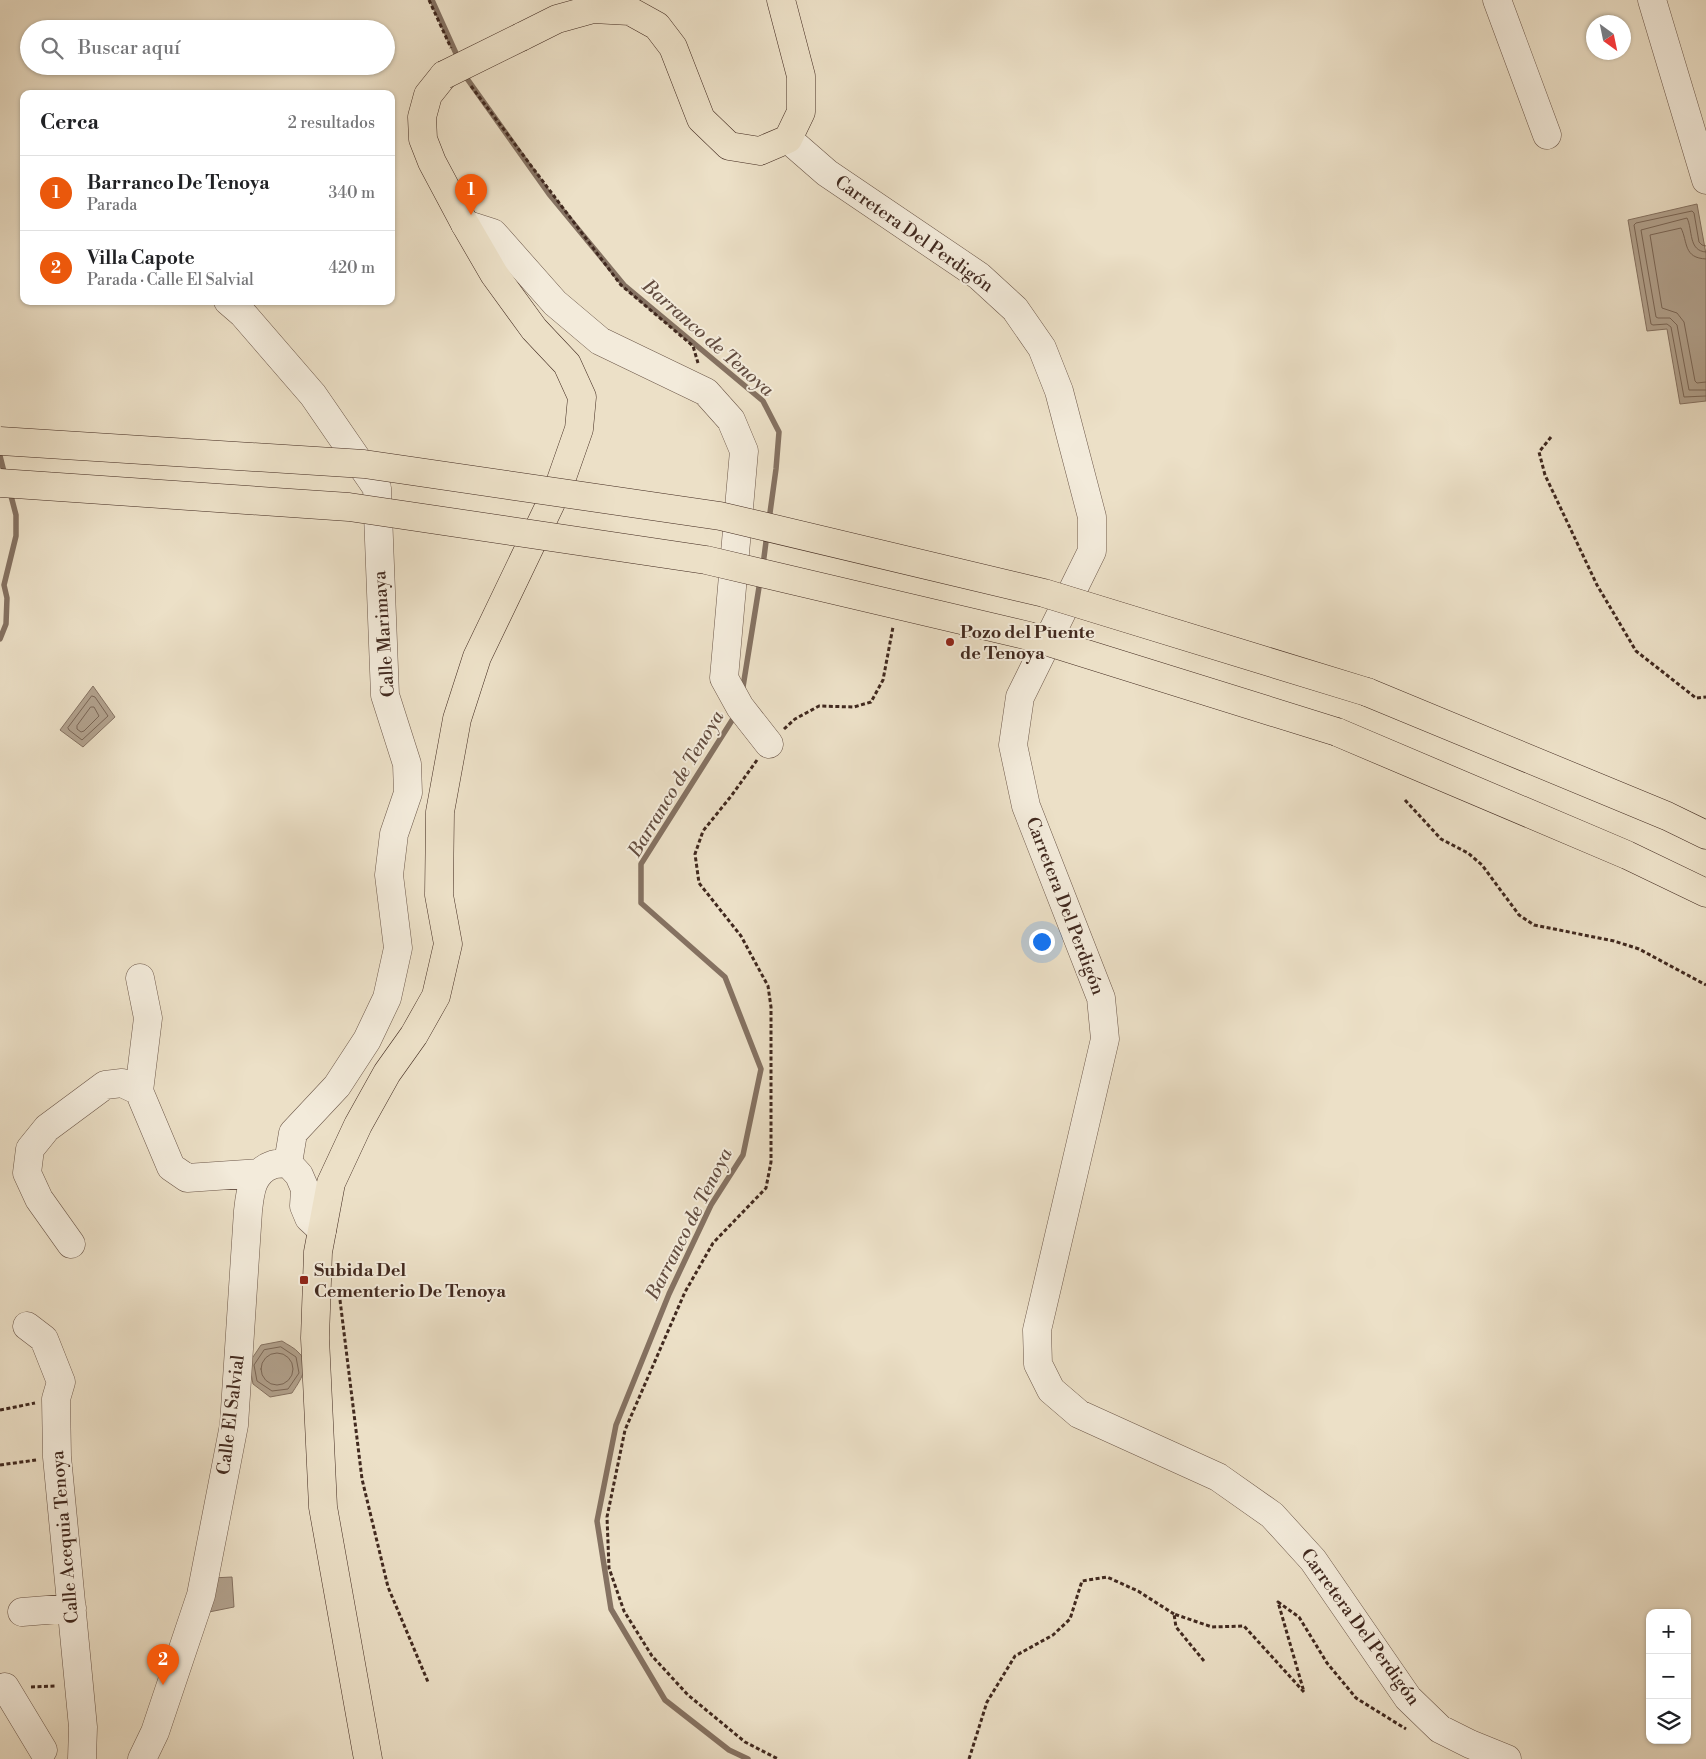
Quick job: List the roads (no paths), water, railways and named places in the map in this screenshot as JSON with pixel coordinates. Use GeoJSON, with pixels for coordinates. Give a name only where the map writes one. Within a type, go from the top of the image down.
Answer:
{"type":"FeatureCollection","features":[{"type":"Feature","properties":{"kind":"main road"},"geometry":{"type":"LineString","coordinates":[[368,1759],[323,1507],[315,1338],[318,1252],[332,1184],[358,1125],[387,1074],[414,1036],[436,996],[448,944],[439,895],[440,812],[456,719],[477,657],[559,486],[579,430],[582,397],[568,364],[534,328],[494,274],[465,224],[432,162],[423,139],[422,117],[428,95],[454,69],[557,19],[593,9],[630,11],[657,26],[673,47],[701,120],[728,146],[760,151],[788,139],[801,112],[801,76],[782,0]]}},
{"type":"Feature","properties":{"kind":"main road"},"geometry":{"type":"LineString","coordinates":[[0,441],[364,464],[720,516],[1044,593],[1367,692],[1667,816],[1706,834]]}},
{"type":"Feature","properties":{"kind":"main road"},"geometry":{"type":"LineString","coordinates":[[0,483],[349,507],[706,560],[1030,636],[1337,732],[1627,855],[1706,893]]}},
{"type":"Feature","properties":{"kind":"street"},"geometry":{"type":"LineString","coordinates":[[1497,0],[1547,135]]}},
{"type":"Feature","properties":{"kind":"street"},"geometry":{"type":"LineString","coordinates":[[1652,0],[1706,180]]}},
{"type":"Feature","properties":{"kind":"street","name":"Carretera Del Perdigón"},"geometry":{"type":"LineString","coordinates":[[788,139],[827,173],[979,276],[1015,310],[1042,348],[1059,391],[1092,517],[1092,551],[1020,697],[1013,745],[1026,806],[1101,998],[1105,1039],[1037,1330],[1038,1364],[1051,1390],[1079,1414],[1218,1477],[1272,1515],[1313,1560],[1408,1698],[1440,1729],[1507,1759]]}},
{"type":"Feature","properties":{"kind":"street"},"geometry":{"type":"LineString","coordinates":[[465,224],[493,234],[555,303],[600,342],[706,392],[731,420],[744,451],[724,678],[740,707],[769,744]]}},
{"type":"Feature","properties":{"kind":"street","name":"Calle Marimaya"},"geometry":{"type":"LineString","coordinates":[[233,305],[243,314],[313,395],[377,488],[385,694],[406,764],[408,793],[394,834],[389,875],[398,948],[387,998],[367,1040],[337,1086],[293,1134],[288,1163]]}},
{"type":"Feature","properties":{"kind":"street"},"geometry":{"type":"LineString","coordinates":[[140,978],[148,1018],[139,1091],[171,1167],[187,1178],[259,1173],[272,1165],[288,1163],[299,1175],[305,1189],[304,1206],[309,1218],[322,1230]]}},
{"type":"Feature","properties":{"kind":"street"},"geometry":{"type":"LineString","coordinates":[[71,1244],[40,1199],[27,1173],[30,1149],[47,1128],[105,1085],[122,1083],[139,1091]]}},
{"type":"Feature","properties":{"kind":"street","name":"Calle El Salvial"},"geometry":{"type":"LineString","coordinates":[[142,1759],[155,1732],[201,1595],[234,1425],[248,1211],[251,1186],[259,1173]]}},
{"type":"Feature","properties":{"kind":"street","name":"Calle Acequia Tenoya"},"geometry":{"type":"LineString","coordinates":[[27,1326],[44,1339],[61,1382],[56,1399],[57,1457],[80,1685],[83,1727],[82,1759]]}},
{"type":"Feature","properties":{"kind":"street"},"geometry":{"type":"LineString","coordinates":[[22,1612],[72,1608]]}},
{"type":"Feature","properties":{"kind":"street"},"geometry":{"type":"LineString","coordinates":[[5,1687],[35,1755],[83,1727]]}},
{"type":"Feature","properties":{"kind":"water"},"geometry":{"type":"Polygon","coordinates":[[[1697,204],[1706,254],[1706,401],[1680,404],[1667,329],[1647,331],[1628,220],[1697,204]]]}},
{"type":"Feature","properties":{"kind":"water"},"geometry":{"type":"Polygon","coordinates":[[[93,686],[115,717],[83,747],[60,730],[93,686]]]}},
{"type":"Feature","properties":{"kind":"water"},"geometry":{"type":"Polygon","coordinates":[[[282,1341],[303,1358],[303,1373],[292,1393],[270,1397],[253,1384],[249,1363],[261,1345],[282,1341]]]}},
{"type":"Feature","properties":{"kind":"water"},"geometry":{"type":"Polygon","coordinates":[[[232,1577],[234,1607],[204,1613],[212,1578],[232,1577]]]}},
{"type":"Feature","properties":{"kind":"waterway","name":"Barranco de Tenoya"},"geometry":{"type":"LineString","coordinates":[[432,0],[459,60]]}},
{"type":"Feature","properties":{"kind":"waterway","name":"Barranco de Tenoya"},"geometry":{"type":"LineString","coordinates":[[465,73],[468,80],[549,194],[624,285],[763,401],[779,432],[769,520]]}},
{"type":"Feature","properties":{"kind":"waterway"},"geometry":{"type":"LineString","coordinates":[[0,456],[5,476]]}},
{"type":"Feature","properties":{"kind":"waterway"},"geometry":{"type":"LineString","coordinates":[[0,639],[6,624],[7,598],[4,585],[16,536],[16,515],[10,492]]}},
{"type":"Feature","properties":{"kind":"waterway","name":"Barranco de Tenoya"},"geometry":{"type":"LineString","coordinates":[[763,565],[767,534]]}},
{"type":"Feature","properties":{"kind":"waterway","name":"Barranco de Tenoya"},"geometry":{"type":"LineString","coordinates":[[742,693],[760,581]]}},
{"type":"Feature","properties":{"kind":"waterway","name":"Barranco de Tenoya"},"geometry":{"type":"LineString","coordinates":[[736,714],[641,864],[641,903],[725,977],[761,1069],[743,1155],[711,1205],[669,1294],[616,1425],[597,1521],[611,1609],[665,1700],[729,1750],[748,1759]]}},
{"type":"Feature","properties":{"kind":"place","name":"Barranco De Tenoya"},"geometry":{"type":"Point","coordinates":[471,215]}},
{"type":"Feature","properties":{"kind":"place","name":"Pozo del Puente de Tenoya"},"geometry":{"type":"Point","coordinates":[950,642]}},
{"type":"Feature","properties":{"kind":"place","name":"Subida Del Cementerio De Tenoya"},"geometry":{"type":"Point","coordinates":[304,1280]}},
{"type":"Feature","properties":{"kind":"place","name":"Villa Capote"},"geometry":{"type":"Point","coordinates":[163,1685]}}]}
